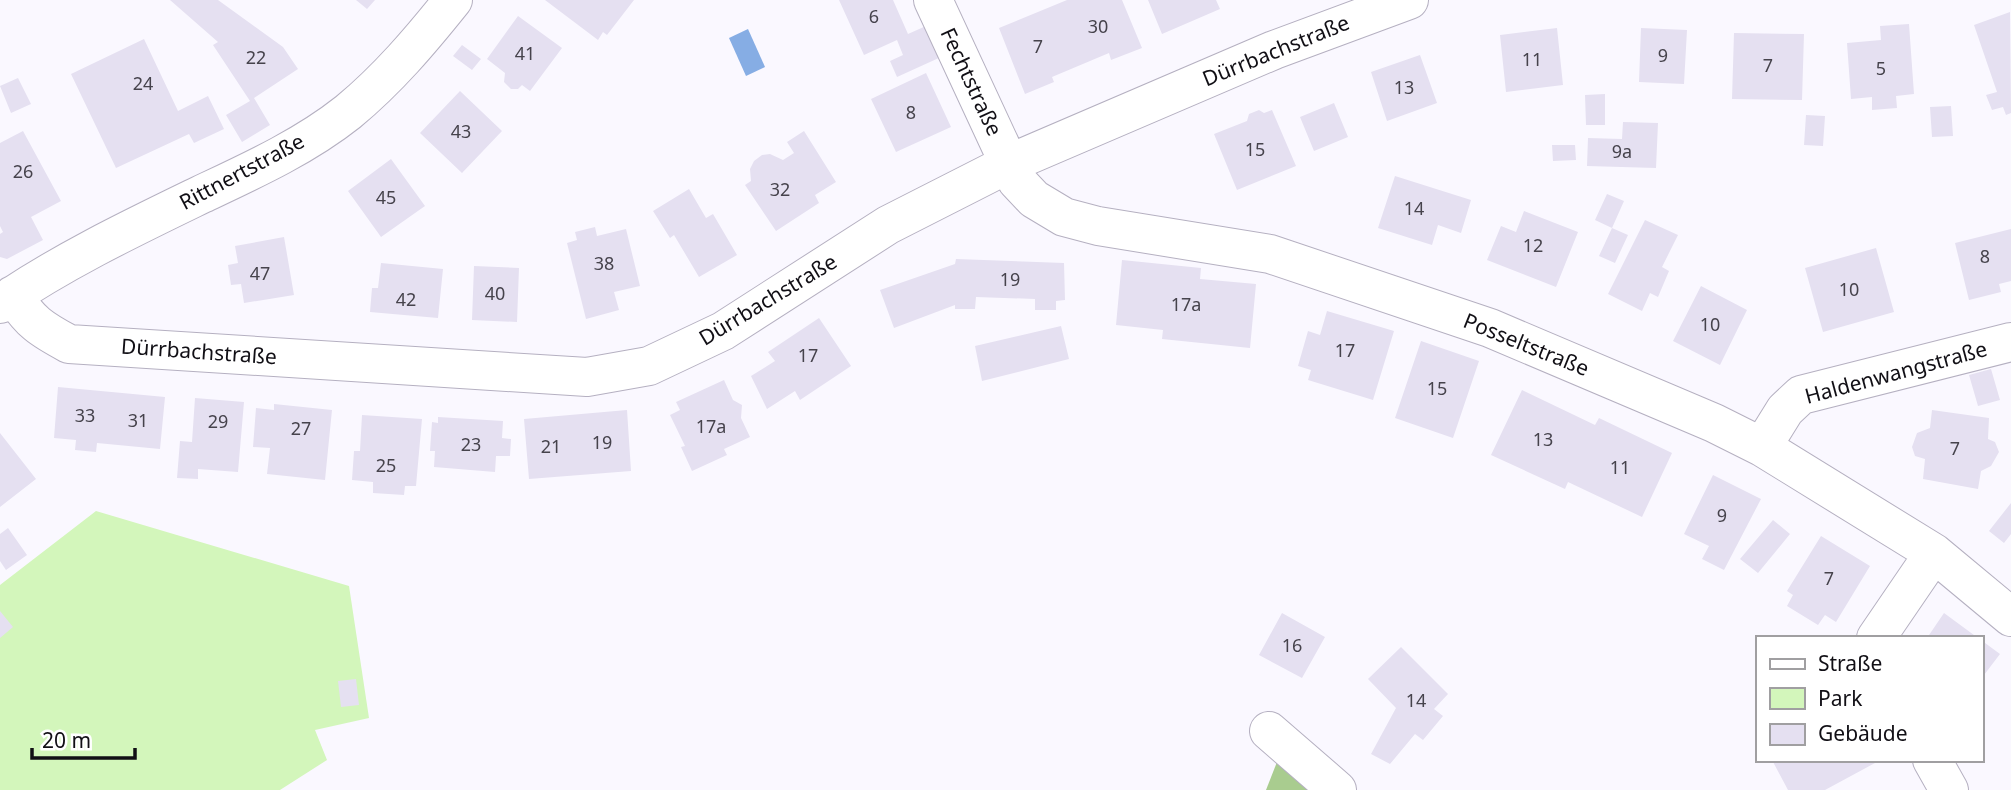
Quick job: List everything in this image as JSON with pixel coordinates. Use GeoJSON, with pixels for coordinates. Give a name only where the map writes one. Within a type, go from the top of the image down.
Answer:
{"type":"FeatureCollection","features":[{"type":"Feature","properties":{"kind":"street","name":"Rittnertstraße"},"geometry":{"type":"LineString","coordinates":[[6,299],[86,251],[256,169],[346,113],[388,76],[453,0]]}},
{"type":"Feature","properties":{"kind":"street","name":"Fechtstraße"},"geometry":{"type":"LineString","coordinates":[[933,0],[1009,164]]}},
{"type":"Feature","properties":{"kind":"street","name":"Dürrbachstraße"},"geometry":{"type":"LineString","coordinates":[[6,299],[22,309],[39,327],[69,344],[587,377],[649,366],[723,331],[888,225],[1009,164],[1273,50],[1409,0]]}},
{"type":"Feature","properties":{"kind":"street","name":"Posseltstraße"},"geometry":{"type":"LineString","coordinates":[[1009,164],[1017,181],[1034,199],[1064,217],[1098,226],[1270,254],[1490,328],[1714,423],[1762,447],[1934,553],[2011,617]]}},
{"type":"Feature","properties":{"kind":"street","name":"Haldenwangstraße"},"geometry":{"type":"LineString","coordinates":[[1762,447],[1785,410],[1801,395],[2011,342]]}},
{"type":"Feature","properties":{"kind":"street"},"geometry":{"type":"LineString","coordinates":[[1877,636],[1934,553]]}},
{"type":"Feature","properties":{"kind":"street"},"geometry":{"type":"LineString","coordinates":[[1269,731],[1338,790]]}},
{"type":"Feature","properties":{"kind":"street"},"geometry":{"type":"LineString","coordinates":[[1933,762],[1949,790]]}},
{"type":"Feature","properties":{"kind":"green space"},"geometry":{"type":"Polygon","coordinates":[[[96,511],[349,586],[369,718],[315,730],[327,760],[280,790],[0,790],[0,585],[96,511]]]}},
{"type":"Feature","properties":{"kind":"green space"},"geometry":{"type":"Polygon","coordinates":[[[1279,757],[1317,790],[1266,790],[1279,757]]]}},
{"type":"Feature","properties":{"kind":"water"},"geometry":{"type":"Polygon","coordinates":[[[748,29],[765,67],[746,76],[729,38],[748,29]]]}},
{"type":"Feature","properties":{"kind":"building"},"geometry":{"type":"Polygon","coordinates":[[[170,0],[218,0],[283,47],[298,69],[254,98],[270,125],[242,142],[226,115],[250,101],[213,45],[218,42],[170,0]]]}},
{"type":"Feature","properties":{"kind":"building"},"geometry":{"type":"Polygon","coordinates":[[[356,0],[375,0],[367,9],[356,0]]]}},
{"type":"Feature","properties":{"kind":"building"},"geometry":{"type":"Polygon","coordinates":[[[545,0],[634,0],[607,35],[603,32],[598,40],[545,0]]]}},
{"type":"Feature","properties":{"kind":"building"},"geometry":{"type":"Polygon","coordinates":[[[839,0],[893,0],[908,34],[926,26],[941,57],[897,77],[890,61],[903,55],[897,40],[864,55],[839,0]]]}},
{"type":"Feature","properties":{"kind":"building"},"geometry":{"type":"Polygon","coordinates":[[[1067,0],[1122,0],[1142,48],[1111,60],[1109,53],[1052,77],[1054,82],[1025,94],[999,28],[1067,0]]]}},
{"type":"Feature","properties":{"kind":"building"},"geometry":{"type":"Polygon","coordinates":[[[1148,0],[1216,0],[1220,9],[1162,34],[1148,0]]]}},
{"type":"Feature","properties":{"kind":"building"},"geometry":{"type":"Polygon","coordinates":[[[2010,12],[2011,113],[2006,115],[2003,107],[1992,110],[1986,95],[1997,92],[1974,25],[2010,12]]]}},
{"type":"Feature","properties":{"kind":"building"},"geometry":{"type":"Polygon","coordinates":[[[518,16],[562,48],[530,91],[522,85],[518,89],[511,89],[504,82],[505,73],[487,59],[518,16]]]}},
{"type":"Feature","properties":{"kind":"building"},"geometry":{"type":"Polygon","coordinates":[[[1909,24],[1914,94],[1896,96],[1897,108],[1872,110],[1872,97],[1851,99],[1847,43],[1881,40],[1880,26],[1909,24]]]}},
{"type":"Feature","properties":{"kind":"building"},"geometry":{"type":"Polygon","coordinates":[[[1557,28],[1563,85],[1506,92],[1500,35],[1557,28]]]}},
{"type":"Feature","properties":{"kind":"building"},"geometry":{"type":"Polygon","coordinates":[[[1641,28],[1687,30],[1684,84],[1639,82],[1641,28]]]}},
{"type":"Feature","properties":{"kind":"building"},"geometry":{"type":"Polygon","coordinates":[[[1734,33],[1804,34],[1802,100],[1732,99],[1734,33]]]}},
{"type":"Feature","properties":{"kind":"building"},"geometry":{"type":"Polygon","coordinates":[[[144,39],[178,111],[208,96],[224,129],[194,143],[189,134],[116,168],[71,74],[144,39]]]}},
{"type":"Feature","properties":{"kind":"building"},"geometry":{"type":"Polygon","coordinates":[[[462,45],[481,59],[472,70],[453,56],[462,45]]]}},
{"type":"Feature","properties":{"kind":"building"},"geometry":{"type":"Polygon","coordinates":[[[1420,55],[1437,103],[1387,121],[1371,72],[1420,55]]]}},
{"type":"Feature","properties":{"kind":"building"},"geometry":{"type":"Polygon","coordinates":[[[926,73],[951,127],[896,152],[871,99],[926,73]]]}},
{"type":"Feature","properties":{"kind":"building"},"geometry":{"type":"Polygon","coordinates":[[[18,78],[31,104],[11,113],[0,86],[18,78]]]}},
{"type":"Feature","properties":{"kind":"building"},"geometry":{"type":"Polygon","coordinates":[[[460,91],[502,131],[462,173],[420,133],[460,91]]]}},
{"type":"Feature","properties":{"kind":"building"},"geometry":{"type":"Polygon","coordinates":[[[1605,94],[1605,125],[1586,125],[1585,95],[1605,94]]]}},
{"type":"Feature","properties":{"kind":"building"},"geometry":{"type":"Polygon","coordinates":[[[1334,103],[1348,137],[1314,151],[1300,117],[1334,103]]]}},
{"type":"Feature","properties":{"kind":"building"},"geometry":{"type":"Polygon","coordinates":[[[1951,106],[1953,136],[1932,137],[1930,107],[1951,106]]]}},
{"type":"Feature","properties":{"kind":"building"},"geometry":{"type":"Polygon","coordinates":[[[1259,110],[1264,113],[1272,110],[1296,166],[1237,190],[1214,134],[1247,121],[1249,114],[1259,110]]]}},
{"type":"Feature","properties":{"kind":"building"},"geometry":{"type":"Polygon","coordinates":[[[1806,115],[1825,116],[1823,146],[1804,145],[1806,115]]]}},
{"type":"Feature","properties":{"kind":"building"},"geometry":{"type":"Polygon","coordinates":[[[1623,122],[1658,123],[1656,168],[1587,166],[1588,138],[1622,139],[1623,122]]]}},
{"type":"Feature","properties":{"kind":"building"},"geometry":{"type":"Polygon","coordinates":[[[23,131],[61,201],[31,217],[43,240],[7,259],[0,257],[0,234],[3,232],[0,226],[0,143],[23,131]]]}},
{"type":"Feature","properties":{"kind":"building"},"geometry":{"type":"Polygon","coordinates":[[[804,131],[836,182],[815,195],[819,203],[776,231],[745,185],[751,181],[750,169],[754,161],[762,155],[770,154],[783,160],[794,153],[787,142],[804,131]]]}},
{"type":"Feature","properties":{"kind":"building"},"geometry":{"type":"Polygon","coordinates":[[[1552,145],[1575,145],[1576,160],[1553,161],[1552,145]]]}},
{"type":"Feature","properties":{"kind":"building"},"geometry":{"type":"Polygon","coordinates":[[[391,159],[425,206],[381,237],[348,191],[391,159]]]}},
{"type":"Feature","properties":{"kind":"building"},"geometry":{"type":"Polygon","coordinates":[[[1395,176],[1471,200],[1461,233],[1438,225],[1432,245],[1378,228],[1395,176]]]}},
{"type":"Feature","properties":{"kind":"building"},"geometry":{"type":"Polygon","coordinates":[[[689,189],[706,218],[713,214],[737,255],[699,277],[674,235],[670,238],[653,211],[689,189]]]}},
{"type":"Feature","properties":{"kind":"building"},"geometry":{"type":"Polygon","coordinates":[[[1607,194],[1624,201],[1612,228],[1595,220],[1607,194]]]}},
{"type":"Feature","properties":{"kind":"building"},"geometry":{"type":"Polygon","coordinates":[[[1524,211],[1578,232],[1556,287],[1487,260],[1501,226],[1516,232],[1524,211]]]}},
{"type":"Feature","properties":{"kind":"building"},"geometry":{"type":"Polygon","coordinates":[[[1645,220],[1678,235],[1662,267],[1669,271],[1658,297],[1650,293],[1642,311],[1608,294],[1645,220]]]}},
{"type":"Feature","properties":{"kind":"building"},"geometry":{"type":"Polygon","coordinates":[[[595,227],[597,236],[626,229],[640,286],[614,292],[619,310],[586,319],[567,243],[577,240],[575,232],[595,227]]]}},
{"type":"Feature","properties":{"kind":"building"},"geometry":{"type":"Polygon","coordinates":[[[1612,228],[1628,235],[1615,263],[1599,256],[1612,228]]]}},
{"type":"Feature","properties":{"kind":"building"},"geometry":{"type":"Polygon","coordinates":[[[2011,229],[2011,281],[1999,284],[2001,292],[1969,300],[1955,243],[2011,229]]]}},
{"type":"Feature","properties":{"kind":"building"},"geometry":{"type":"Polygon","coordinates":[[[284,237],[294,295],[244,303],[241,284],[231,285],[228,265],[238,263],[235,246],[284,237]]]}},
{"type":"Feature","properties":{"kind":"building"},"geometry":{"type":"Polygon","coordinates":[[[1876,248],[1894,312],[1823,332],[1805,268],[1876,248]]]}},
{"type":"Feature","properties":{"kind":"building"},"geometry":{"type":"Polygon","coordinates":[[[956,259],[1064,263],[1065,300],[1056,301],[1056,310],[1035,310],[1035,299],[976,297],[975,309],[955,309],[955,305],[894,328],[880,290],[955,264],[956,259]]]}},
{"type":"Feature","properties":{"kind":"building"},"geometry":{"type":"Polygon","coordinates":[[[1122,260],[1201,268],[1200,279],[1256,284],[1250,348],[1162,339],[1163,330],[1116,325],[1122,260]]]}},
{"type":"Feature","properties":{"kind":"building"},"geometry":{"type":"Polygon","coordinates":[[[381,263],[443,269],[438,318],[370,312],[372,288],[378,288],[381,263]]]}},
{"type":"Feature","properties":{"kind":"building"},"geometry":{"type":"Polygon","coordinates":[[[474,266],[519,268],[517,322],[472,320],[474,266]]]}},
{"type":"Feature","properties":{"kind":"building"},"geometry":{"type":"Polygon","coordinates":[[[1701,286],[1747,310],[1720,365],[1673,341],[1701,286]]]}},
{"type":"Feature","properties":{"kind":"building"},"geometry":{"type":"Polygon","coordinates":[[[1327,311],[1394,331],[1373,400],[1308,380],[1311,370],[1298,366],[1308,331],[1320,335],[1327,311]]]}},
{"type":"Feature","properties":{"kind":"building"},"geometry":{"type":"Polygon","coordinates":[[[819,318],[851,366],[800,400],[795,391],[767,409],[751,376],[775,361],[768,352],[819,318]]]}},
{"type":"Feature","properties":{"kind":"building"},"geometry":{"type":"Polygon","coordinates":[[[1061,326],[1069,359],[982,381],[975,346],[1061,326]]]}},
{"type":"Feature","properties":{"kind":"building"},"geometry":{"type":"Polygon","coordinates":[[[1421,341],[1479,361],[1453,438],[1395,418],[1421,341]]]}},
{"type":"Feature","properties":{"kind":"building"},"geometry":{"type":"Polygon","coordinates":[[[1991,369],[2000,400],[1978,406],[1969,375],[1991,369]]]}},
{"type":"Feature","properties":{"kind":"building"},"geometry":{"type":"Polygon","coordinates":[[[724,380],[733,400],[742,405],[741,418],[750,437],[724,449],[727,455],[692,471],[681,447],[685,446],[670,415],[680,410],[676,402],[724,380]]]}},
{"type":"Feature","properties":{"kind":"building"},"geometry":{"type":"Polygon","coordinates":[[[58,387],[165,397],[160,449],[97,443],[96,452],[75,450],[76,440],[54,438],[58,387]]]}},
{"type":"Feature","properties":{"kind":"building"},"geometry":{"type":"Polygon","coordinates":[[[1522,390],[1595,425],[1599,418],[1672,453],[1642,517],[1568,482],[1565,489],[1491,455],[1522,390]]]}},
{"type":"Feature","properties":{"kind":"building"},"geometry":{"type":"Polygon","coordinates":[[[195,398],[244,402],[238,472],[198,469],[198,479],[177,478],[180,441],[192,442],[195,398]]]}},
{"type":"Feature","properties":{"kind":"building"},"geometry":{"type":"Polygon","coordinates":[[[274,404],[332,410],[325,480],[267,474],[270,448],[253,447],[256,408],[274,410],[274,404]]]}},
{"type":"Feature","properties":{"kind":"building"},"geometry":{"type":"Polygon","coordinates":[[[627,410],[631,471],[529,479],[524,419],[627,410]]]}},
{"type":"Feature","properties":{"kind":"building"},"geometry":{"type":"Polygon","coordinates":[[[1932,410],[1989,418],[1988,439],[1995,442],[1999,452],[1991,466],[1981,471],[1978,489],[1923,479],[1925,459],[1915,456],[1912,447],[1917,433],[1930,428],[1932,410]]]}},
{"type":"Feature","properties":{"kind":"building"},"geometry":{"type":"Polygon","coordinates":[[[362,415],[422,419],[416,486],[405,486],[404,495],[373,493],[373,482],[352,480],[354,451],[360,451],[362,415]]]}},
{"type":"Feature","properties":{"kind":"building"},"geometry":{"type":"Polygon","coordinates":[[[438,417],[503,421],[502,438],[511,439],[510,456],[496,456],[495,472],[434,467],[435,451],[430,451],[432,422],[438,423],[438,417]]]}},
{"type":"Feature","properties":{"kind":"building"},"geometry":{"type":"Polygon","coordinates":[[[0,433],[36,479],[0,507],[0,433]]]}},
{"type":"Feature","properties":{"kind":"building"},"geometry":{"type":"Polygon","coordinates":[[[1713,475],[1761,499],[1724,570],[1702,559],[1709,546],[1684,534],[1713,475]]]}},
{"type":"Feature","properties":{"kind":"building"},"geometry":{"type":"Polygon","coordinates":[[[2011,503],[2011,534],[2004,543],[1989,531],[2011,503]]]}},
{"type":"Feature","properties":{"kind":"building"},"geometry":{"type":"Polygon","coordinates":[[[1773,520],[1790,534],[1758,573],[1740,559],[1773,520]]]}},
{"type":"Feature","properties":{"kind":"building"},"geometry":{"type":"Polygon","coordinates":[[[8,528],[27,555],[6,570],[0,561],[0,534],[8,528]]]}},
{"type":"Feature","properties":{"kind":"building"},"geometry":{"type":"Polygon","coordinates":[[[1821,536],[1870,566],[1836,622],[1825,615],[1818,625],[1787,606],[1793,595],[1787,591],[1821,536]]]}},
{"type":"Feature","properties":{"kind":"building"},"geometry":{"type":"Polygon","coordinates":[[[0,611],[13,627],[0,638],[0,611]]]}},
{"type":"Feature","properties":{"kind":"building"},"geometry":{"type":"Polygon","coordinates":[[[1282,613],[1325,637],[1302,678],[1259,655],[1282,613]]]}},
{"type":"Feature","properties":{"kind":"building"},"geometry":{"type":"Polygon","coordinates":[[[1944,613],[1975,636],[1928,636],[1944,613]]]}},
{"type":"Feature","properties":{"kind":"building"},"geometry":{"type":"Polygon","coordinates":[[[1983,641],[2000,654],[1983,676],[1983,641]]]}},
{"type":"Feature","properties":{"kind":"building"},"geometry":{"type":"Polygon","coordinates":[[[1401,647],[1448,694],[1434,709],[1443,716],[1423,740],[1415,734],[1390,764],[1371,754],[1396,708],[1368,679],[1401,647]]]}},
{"type":"Feature","properties":{"kind":"building"},"geometry":{"type":"Polygon","coordinates":[[[356,679],[359,705],[341,707],[338,681],[356,679]]]}},
{"type":"Feature","properties":{"kind":"building"},"geometry":{"type":"Polygon","coordinates":[[[1773,762],[1875,763],[1825,790],[1788,790],[1773,762]]]}}]}
